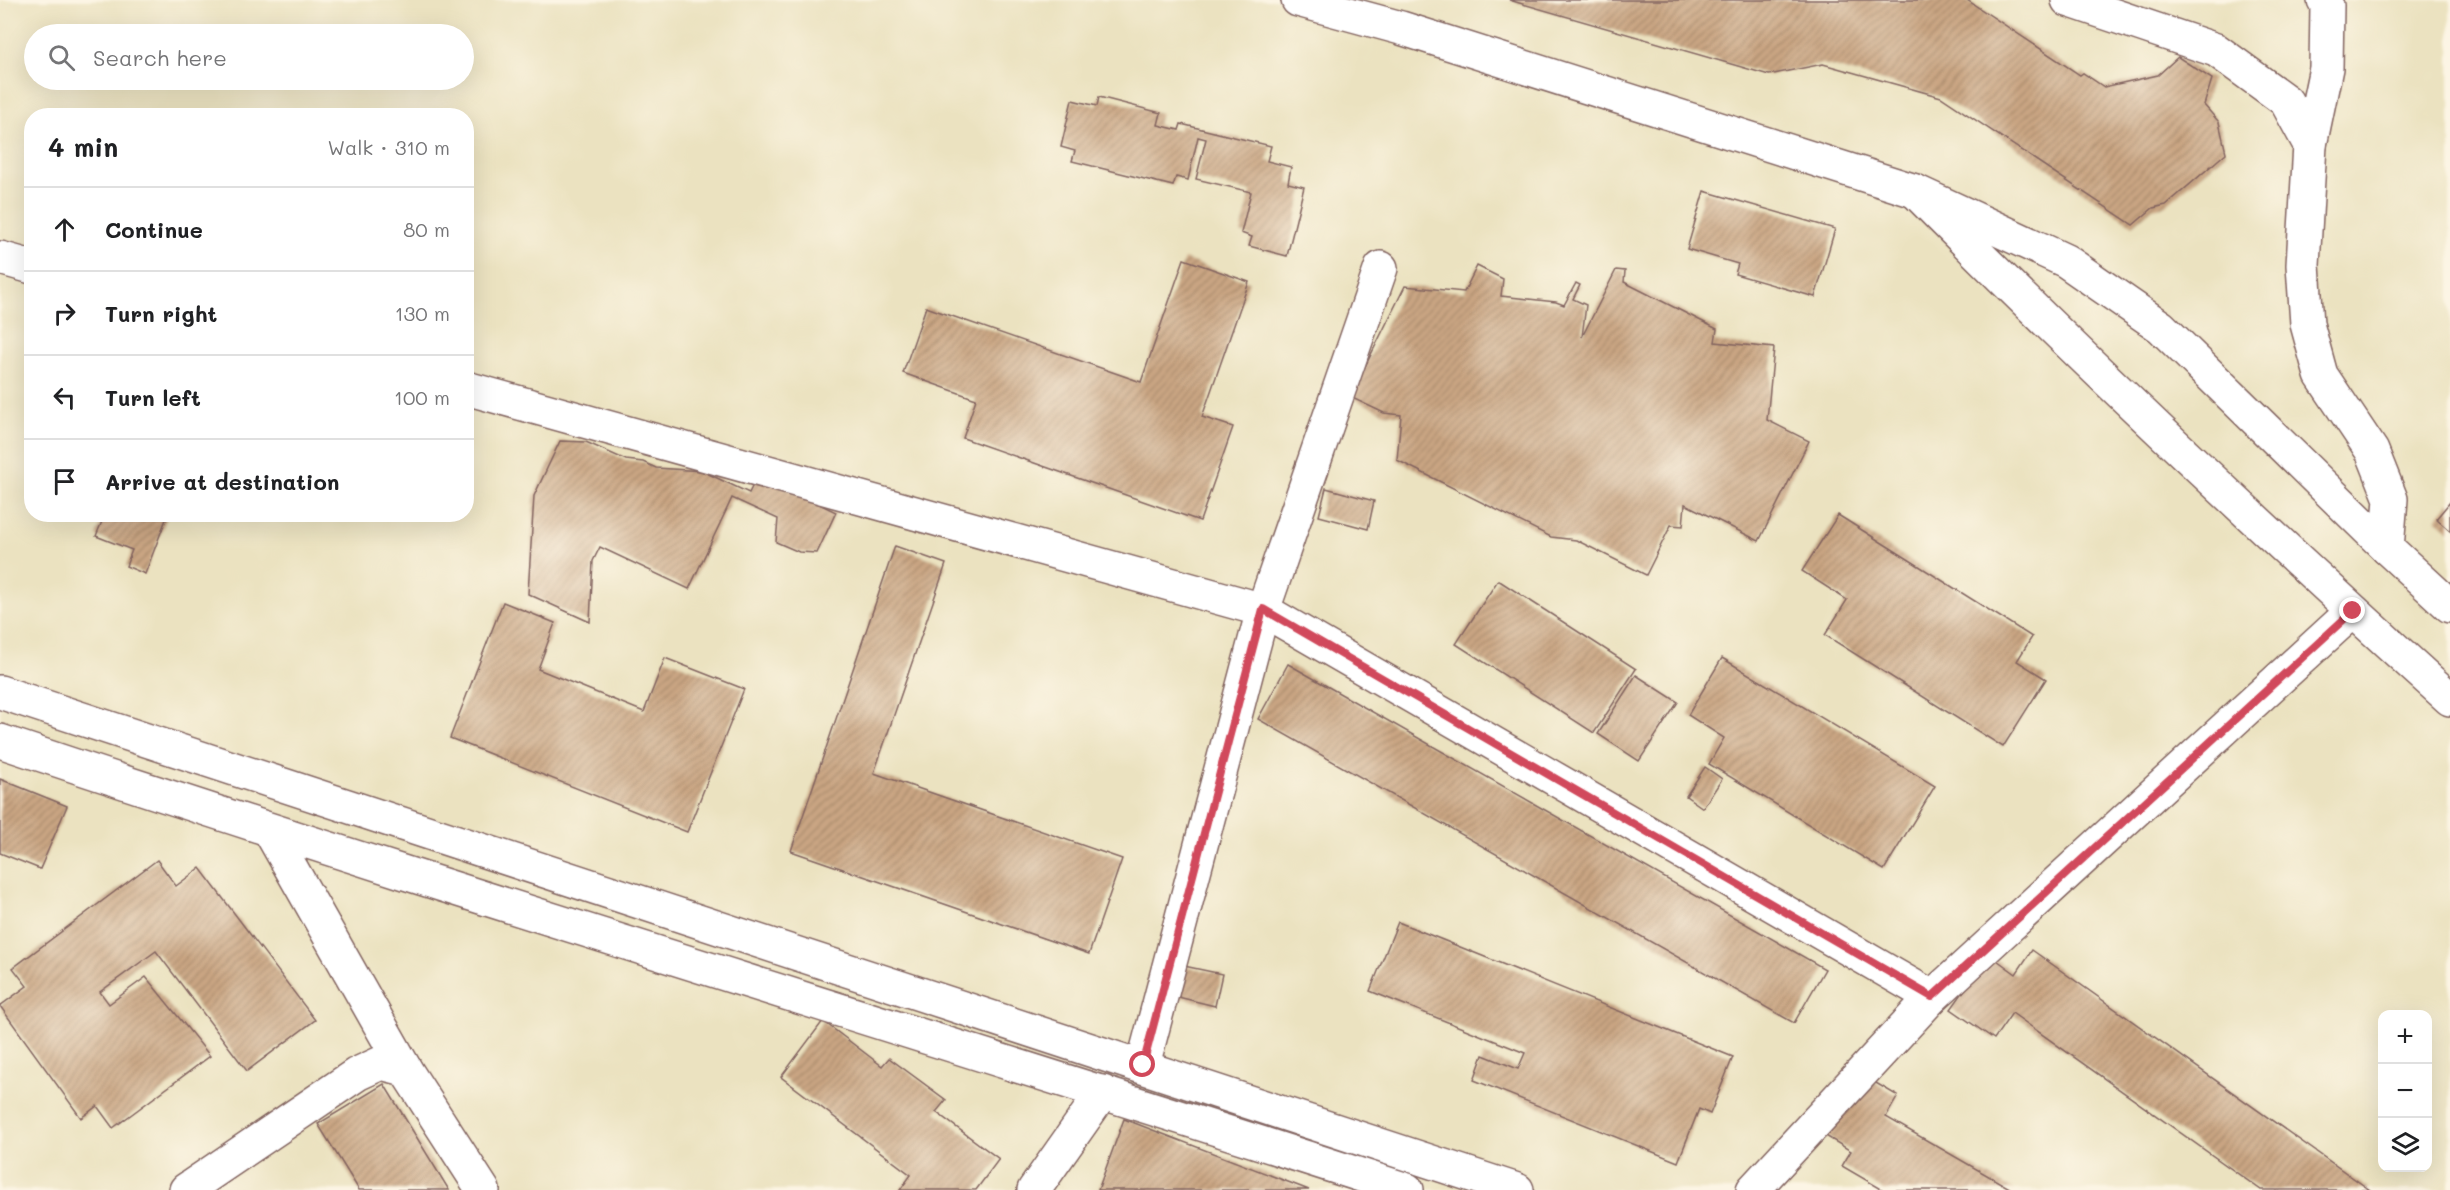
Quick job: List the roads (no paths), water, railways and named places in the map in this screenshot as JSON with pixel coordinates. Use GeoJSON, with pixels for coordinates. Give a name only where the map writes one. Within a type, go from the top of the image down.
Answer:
{"type":"FeatureCollection","features":[{"type":"Feature","properties":{"kind":"street"},"geometry":{"type":"LineString","coordinates":[[1298,0],[1401,28],[1915,191],[2066,261],[2161,327],[2387,548],[2450,606]]}},
{"type":"Feature","properties":{"kind":"street"},"geometry":{"type":"LineString","coordinates":[[2068,0],[2216,50],[2286,100],[2310,146]]}},
{"type":"Feature","properties":{"kind":"street"},"geometry":{"type":"LineString","coordinates":[[2324,0],[2327,5],[2326,68],[2310,146],[2303,265],[2307,324],[2321,375],[2372,451],[2391,499],[2387,548]]}},
{"type":"Feature","properties":{"kind":"street"},"geometry":{"type":"LineString","coordinates":[[1915,191],[1977,254],[2353,611],[2450,699]]}},
{"type":"Feature","properties":{"kind":"street"},"geometry":{"type":"LineString","coordinates":[[0,258],[24,265]]}},
{"type":"Feature","properties":{"kind":"street"},"geometry":{"type":"LineString","coordinates":[[1143,1065],[1263,609],[1381,268]]}},
{"type":"Feature","properties":{"kind":"street"},"geometry":{"type":"LineString","coordinates":[[474,390],[1263,609],[1932,997]]}},
{"type":"Feature","properties":{"kind":"street"},"geometry":{"type":"LineString","coordinates":[[1753,1190],[1932,997],[2353,611]]}},
{"type":"Feature","properties":{"kind":"street"},"geometry":{"type":"LineString","coordinates":[[0,692],[1143,1065],[1517,1190]]}},
{"type":"Feature","properties":{"kind":"street"},"geometry":{"type":"LineString","coordinates":[[0,741],[270,831],[1103,1092],[1407,1190]]}},
{"type":"Feature","properties":{"kind":"street"},"geometry":{"type":"LineString","coordinates":[[270,831],[405,1070],[483,1190]]}},
{"type":"Feature","properties":{"kind":"street"},"geometry":{"type":"LineString","coordinates":[[186,1190],[357,1074],[381,1063],[405,1070]]}},
{"type":"Feature","properties":{"kind":"street"},"geometry":{"type":"LineString","coordinates":[[1034,1190],[1103,1092]]}}]}
